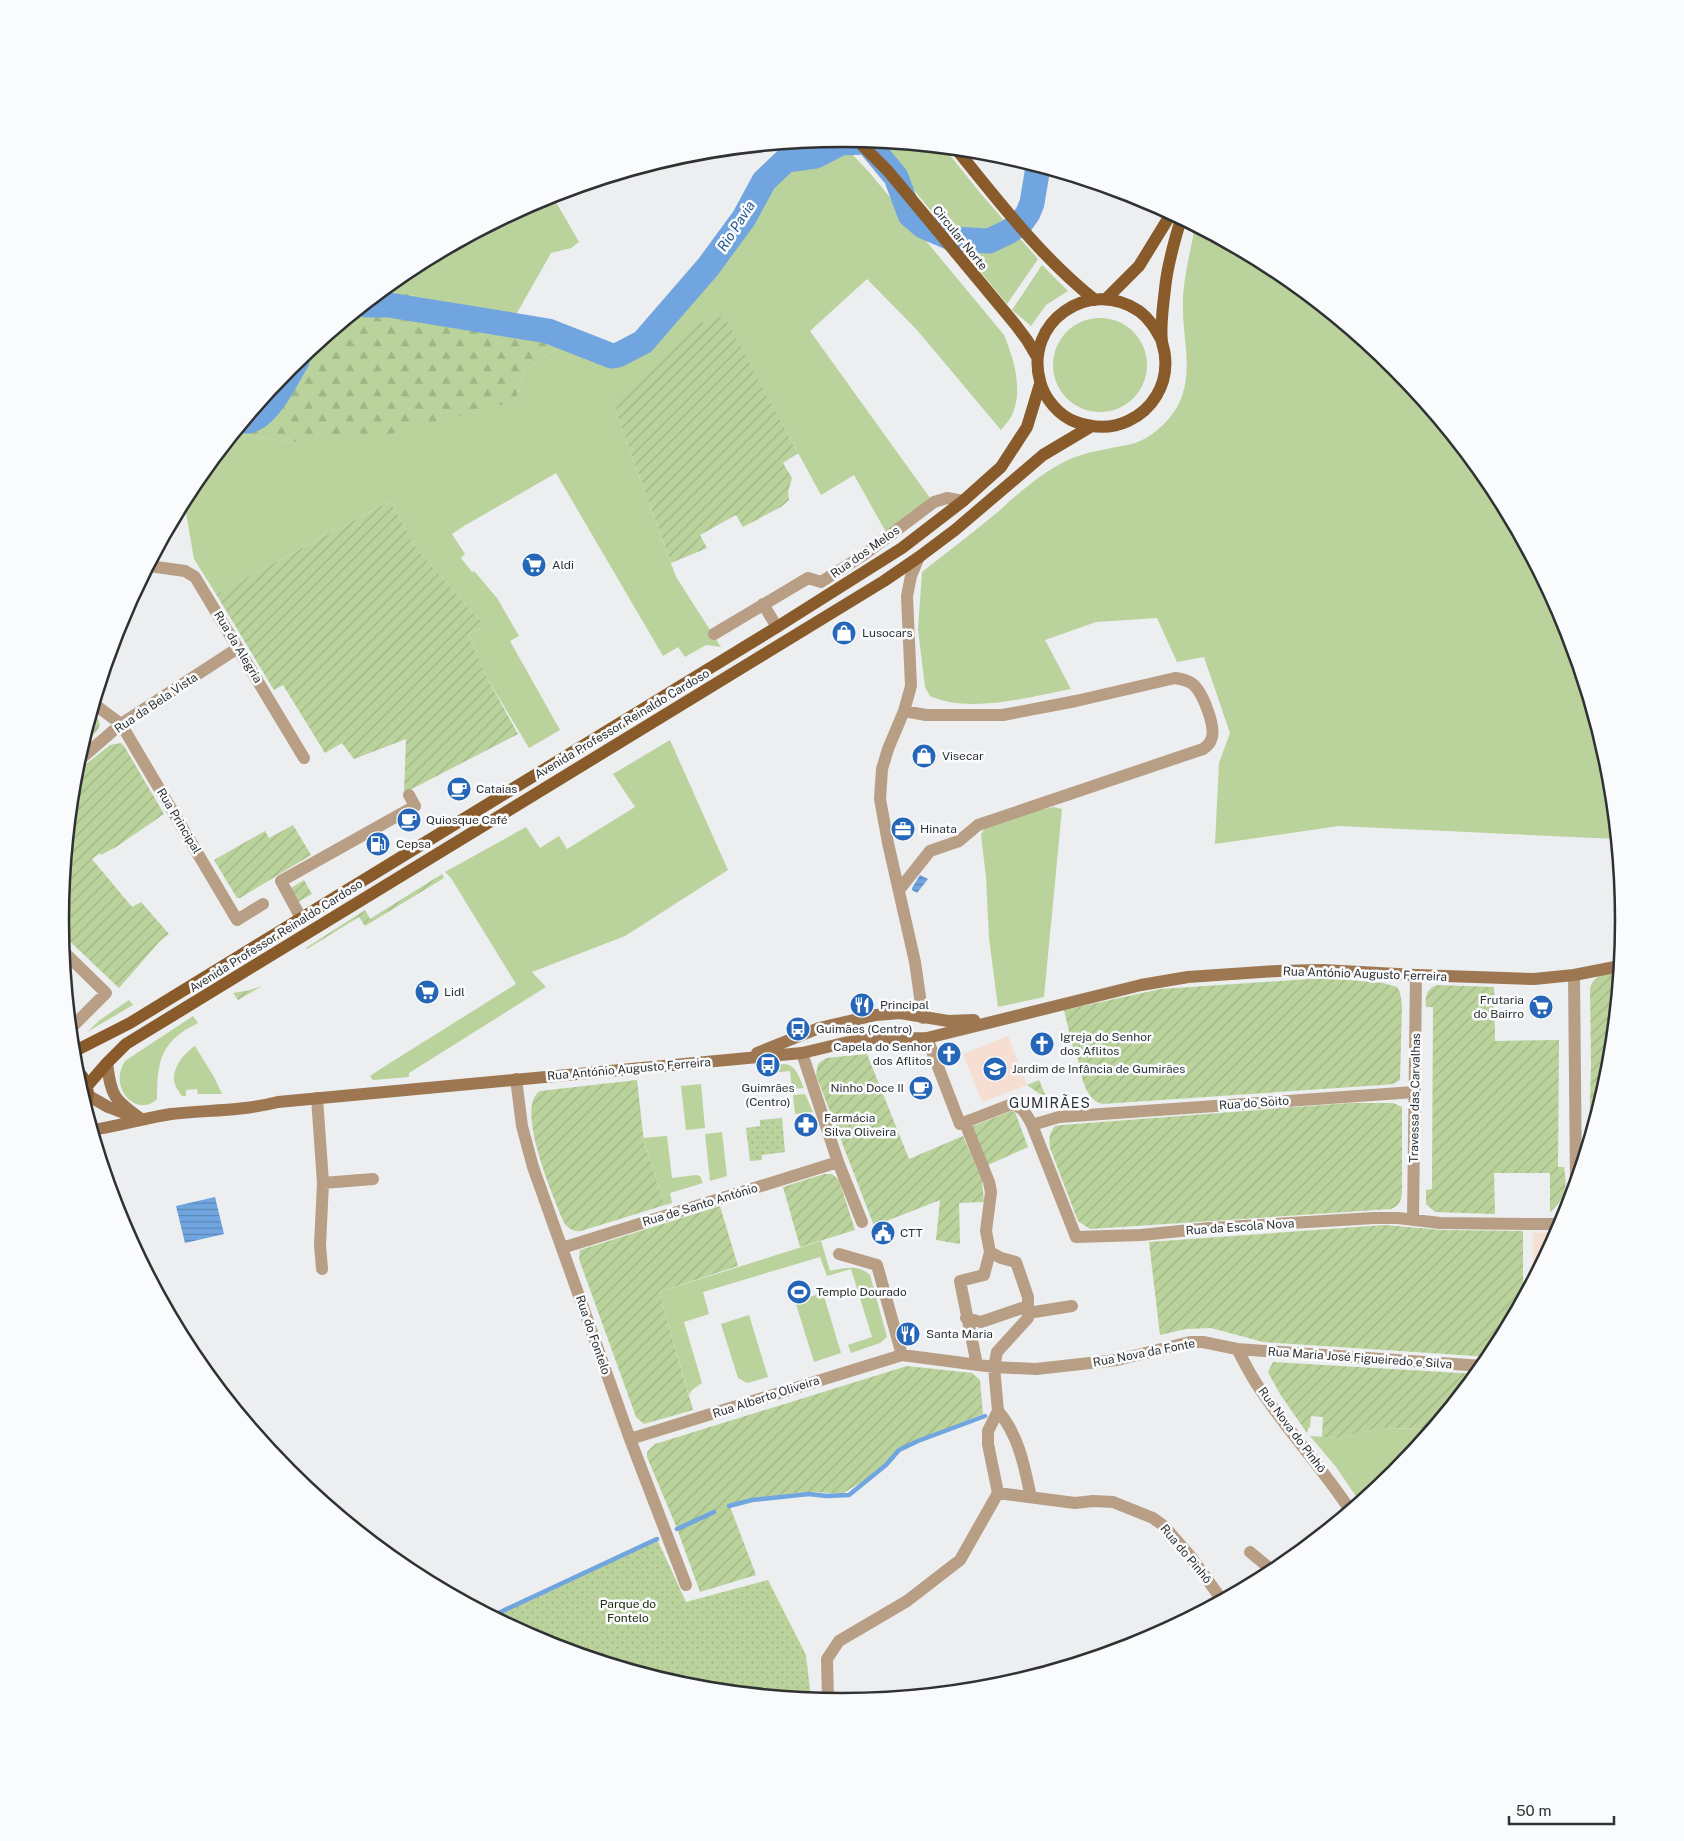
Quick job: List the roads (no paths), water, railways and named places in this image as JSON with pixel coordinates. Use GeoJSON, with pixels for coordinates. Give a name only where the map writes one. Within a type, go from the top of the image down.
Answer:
{"type":"FeatureCollection","features":[{"type":"Feature","properties":{"kind":"main road","name":"Circular Norte"},"geometry":{"type":"LineString","coordinates":[[865,148],[888,171],[1028,340],[1037,357]]}},
{"type":"Feature","properties":{"kind":"main road"},"geometry":{"type":"LineString","coordinates":[[963,157],[1035,243],[1072,282],[1100,300]]}},
{"type":"Feature","properties":{"kind":"main road"},"geometry":{"type":"LineString","coordinates":[[1100,300],[1140,266],[1168,220]]}},
{"type":"Feature","properties":{"kind":"main road"},"geometry":{"type":"LineString","coordinates":[[1162,341],[1153,325],[1140,312],[1124,303],[1100,300],[1074,306],[1056,318],[1046,330],[1040,343],[1037,357],[1037,371],[1040,384],[1048,399],[1059,412],[1073,421],[1090,427],[1104,428],[1120,425],[1136,417],[1149,406],[1159,392],[1164,375],[1165,358],[1162,341],[1164,289],[1170,257],[1179,225]]}},
{"type":"Feature","properties":{"kind":"main road","name":"Avenida Professor Reinaldo Cardoso"},"geometry":{"type":"LineString","coordinates":[[80,1048],[130,1023],[777,627],[902,548],[963,501],[1001,467],[1027,428],[1040,384]]}},
{"type":"Feature","properties":{"kind":"main road","name":"Avenida Professor Reinaldo Cardoso"},"geometry":{"type":"LineString","coordinates":[[89,1093],[107,1063],[132,1040],[803,631],[919,557],[955,530],[1043,455],[1090,427]]}},
{"type":"Feature","properties":{"kind":"street","name":"Rua dos Melos"},"geometry":{"type":"LineString","coordinates":[[714,634],[808,578],[821,582],[866,554],[934,502],[947,498],[963,501]]}},
{"type":"Feature","properties":{"kind":"street"},"geometry":{"type":"LineString","coordinates":[[919,557],[911,576],[907,596],[911,686],[904,711],[882,769],[880,799],[915,962],[923,1018],[927,1023],[927,1032],[923,1038],[960,1124],[965,1123],[989,1182],[991,1192],[986,1231],[990,1252],[984,1276],[960,1281],[977,1365]]}},
{"type":"Feature","properties":{"kind":"street","name":"Rua da Alegria"},"geometry":{"type":"LineString","coordinates":[[154,567],[185,572],[195,577],[304,758]]}},
{"type":"Feature","properties":{"kind":"street"},"geometry":{"type":"LineString","coordinates":[[763,604],[777,627]]}},
{"type":"Feature","properties":{"kind":"street","name":"Rua da Bela Vista"},"geometry":{"type":"LineString","coordinates":[[88,753],[121,724],[238,648]]}},
{"type":"Feature","properties":{"kind":"street"},"geometry":{"type":"LineString","coordinates":[[899,890],[930,851],[959,841],[978,825],[1203,749],[1211,741],[1213,729],[1208,712],[1195,686],[1188,680],[1175,678],[1002,714],[926,714],[904,711]]}},
{"type":"Feature","properties":{"kind":"street","name":"Rua Principal"},"geometry":{"type":"LineString","coordinates":[[99,708],[121,724],[237,920],[264,904]]}},
{"type":"Feature","properties":{"kind":"street"},"geometry":{"type":"LineString","coordinates":[[301,918],[281,881],[416,806],[409,795]]}},
{"type":"Feature","properties":{"kind":"street"},"geometry":{"type":"LineString","coordinates":[[70,958],[106,993],[75,1024]]}},
{"type":"Feature","properties":{"kind":"street","name":"Rua António Augusto Ferreira"},"geometry":{"type":"LineString","coordinates":[[98,1129],[141,1119],[174,1114],[256,1108],[278,1102],[802,1053],[870,1038],[923,1038],[1141,985],[1203,976],[1315,970],[1534,979],[1574,975],[1614,967]]}},
{"type":"Feature","properties":{"kind":"street","name":"Travessa das Carvalhas"},"geometry":{"type":"LineString","coordinates":[[1413,1220],[1416,975]]}},
{"type":"Feature","properties":{"kind":"street"},"geometry":{"type":"LineString","coordinates":[[1574,975],[1576,1163]]}},
{"type":"Feature","properties":{"kind":"street","name":"Rua António Augusto Ferreira"},"geometry":{"type":"LineString","coordinates":[[742,1059],[819,1028],[876,1015],[900,1013],[948,1021],[1024,1014]]}},
{"type":"Feature","properties":{"kind":"street"},"geometry":{"type":"LineString","coordinates":[[797,1037],[838,1162],[862,1222]]}},
{"type":"Feature","properties":{"kind":"street"},"geometry":{"type":"LineString","coordinates":[[107,1063],[110,1085],[116,1099],[141,1119]]}},
{"type":"Feature","properties":{"kind":"street","name":"Rua do Fontelo"},"geometry":{"type":"LineString","coordinates":[[516,1079],[526,1146],[630,1440],[686,1585]]}},
{"type":"Feature","properties":{"kind":"street","name":"Rua do Soito"},"geometry":{"type":"LineString","coordinates":[[1032,1125],[1058,1117],[1414,1092]]}},
{"type":"Feature","properties":{"kind":"street"},"geometry":{"type":"LineString","coordinates":[[90,1097],[141,1119]]}},
{"type":"Feature","properties":{"kind":"street"},"geometry":{"type":"LineString","coordinates":[[317,1098],[323,1183],[320,1245],[322,1269]]}},
{"type":"Feature","properties":{"kind":"street","name":"Rua da Escola Nova"},"geometry":{"type":"LineString","coordinates":[[965,1123],[1002,1107],[1012,1104],[1020,1106],[1032,1125],[1076,1237],[1141,1235],[1374,1218],[1440,1222],[1553,1224]]}},
{"type":"Feature","properties":{"kind":"street","name":"Rua de Santo António"},"geometry":{"type":"LineString","coordinates":[[562,1248],[838,1162]]}},
{"type":"Feature","properties":{"kind":"street"},"geometry":{"type":"LineString","coordinates":[[323,1183],[373,1180]]}},
{"type":"Feature","properties":{"kind":"street"},"geometry":{"type":"LineString","coordinates":[[828,1693],[827,1659],[839,1641],[907,1601],[960,1560],[998,1493],[988,1444],[988,1431],[998,1412],[994,1367],[997,1352],[1028,1318],[1028,1297],[1016,1262],[990,1252]]}},
{"type":"Feature","properties":{"kind":"street"},"geometry":{"type":"LineString","coordinates":[[839,1254],[877,1265],[902,1356]]}},
{"type":"Feature","properties":{"kind":"street"},"geometry":{"type":"LineString","coordinates":[[966,1318],[981,1322],[1028,1310],[1072,1306]]}},
{"type":"Feature","properties":{"kind":"street","name":"Rua Nova da Fonte"},"geometry":{"type":"LineString","coordinates":[[902,1356],[994,1367],[1036,1369],[1117,1360],[1190,1342],[1203,1342],[1237,1349]]}},
{"type":"Feature","properties":{"kind":"street","name":"Rua Maria José Figueiredo e Silva"},"geometry":{"type":"LineString","coordinates":[[1237,1349],[1474,1365]]}},
{"type":"Feature","properties":{"kind":"street","name":"Rua Nova do Pinhô"},"geometry":{"type":"LineString","coordinates":[[1237,1349],[1257,1384],[1347,1506]]}},
{"type":"Feature","properties":{"kind":"street","name":"Rua Alberto Oliveira"},"geometry":{"type":"LineString","coordinates":[[630,1440],[796,1387],[902,1356]]}},
{"type":"Feature","properties":{"kind":"street"},"geometry":{"type":"LineString","coordinates":[[998,1412],[1008,1422],[1014,1433],[1030,1497]]}},
{"type":"Feature","properties":{"kind":"street","name":"Rua do Pinhô"},"geometry":{"type":"LineString","coordinates":[[998,1493],[1075,1503],[1093,1501],[1113,1502],[1154,1518],[1180,1544],[1219,1596]]}},
{"type":"Feature","properties":{"kind":"street"},"geometry":{"type":"LineString","coordinates":[[1250,1552],[1267,1566]]}},
{"type":"Feature","properties":{"kind":"water"},"geometry":{"type":"Polygon","coordinates":[[[920,875],[928,879],[917,893],[912,888],[920,875]]]}},
{"type":"Feature","properties":{"kind":"water"},"geometry":{"type":"Polygon","coordinates":[[[215,1197],[224,1234],[185,1243],[176,1206],[215,1197]]]}},
{"type":"Feature","properties":{"kind":"waterway","name":"Rio Pavia"},"geometry":{"type":"LineString","coordinates":[[374,305],[389,305],[548,331],[612,356],[618,355],[643,342],[708,267],[744,218],[764,181],[786,160],[816,156],[833,147]]}},
{"type":"Feature","properties":{"kind":"waterway","name":"Rio Pavia"},"geometry":{"type":"LineString","coordinates":[[872,148],[896,177],[910,215],[923,226],[953,239],[989,241],[1021,223],[1032,203],[1037,173]]}},
{"type":"Feature","properties":{"kind":"waterway","name":"Rio Pavia"},"geometry":{"type":"LineString","coordinates":[[256,417],[268,407],[282,389]]}},
{"type":"Feature","properties":{"kind":"waterway"},"geometry":{"type":"LineString","coordinates":[[729,1506],[752,1500],[809,1494],[826,1496],[849,1495],[886,1465],[899,1450],[985,1416]]}},
{"type":"Feature","properties":{"kind":"waterway"},"geometry":{"type":"LineString","coordinates":[[677,1529],[714,1512]]}},
{"type":"Feature","properties":{"kind":"waterway"},"geometry":{"type":"LineString","coordinates":[[498,1613],[657,1539]]}},
{"type":"Feature","properties":{"kind":"place","name":"Aldi"},"geometry":{"type":"Point","coordinates":[534,565]}},
{"type":"Feature","properties":{"kind":"place","name":"Lusocars"},"geometry":{"type":"Point","coordinates":[844,633]}},
{"type":"Feature","properties":{"kind":"place","name":"Visecar"},"geometry":{"type":"Point","coordinates":[924,756]}},
{"type":"Feature","properties":{"kind":"place","name":"Cataias"},"geometry":{"type":"Point","coordinates":[459,789]}},
{"type":"Feature","properties":{"kind":"place","name":"Quiosque Café"},"geometry":{"type":"Point","coordinates":[409,820]}},
{"type":"Feature","properties":{"kind":"place","name":"Hinata"},"geometry":{"type":"Point","coordinates":[903,829]}},
{"type":"Feature","properties":{"kind":"place","name":"Cepsa"},"geometry":{"type":"Point","coordinates":[378,844]}},
{"type":"Feature","properties":{"kind":"place","name":"Lidl"},"geometry":{"type":"Point","coordinates":[427,992]}},
{"type":"Feature","properties":{"kind":"place","name":"Principal"},"geometry":{"type":"Point","coordinates":[862,1005]}},
{"type":"Feature","properties":{"kind":"place","name":"Frutaria do Bairro"},"geometry":{"type":"Point","coordinates":[1541,1007]}},
{"type":"Feature","properties":{"kind":"place","name":"Guimães (Centro)"},"geometry":{"type":"Point","coordinates":[798,1029]}},
{"type":"Feature","properties":{"kind":"place","name":"Igreja do Senhor dos Aflitos"},"geometry":{"type":"Point","coordinates":[1042,1044]}},
{"type":"Feature","properties":{"kind":"place","name":"Capela do Senhor dos Aflitos"},"geometry":{"type":"Point","coordinates":[949,1054]}},
{"type":"Feature","properties":{"kind":"place","name":"Guimrães (Centro)"},"geometry":{"type":"Point","coordinates":[768,1065]}},
{"type":"Feature","properties":{"kind":"place","name":"Jardim de Infância de Gumirães"},"geometry":{"type":"Point","coordinates":[995,1069]}},
{"type":"Feature","properties":{"kind":"place","name":"Ninho Doce II"},"geometry":{"type":"Point","coordinates":[921,1088]}},
{"type":"Feature","properties":{"kind":"place","name":"Farmácia Silva Oliveira"},"geometry":{"type":"Point","coordinates":[806,1125]}},
{"type":"Feature","properties":{"kind":"place","name":"CTT"},"geometry":{"type":"Point","coordinates":[883,1233]}},
{"type":"Feature","properties":{"kind":"place","name":"Templo Dourado"},"geometry":{"type":"Point","coordinates":[799,1292]}},
{"type":"Feature","properties":{"kind":"place","name":"Santa Maria"},"geometry":{"type":"Point","coordinates":[908,1334]}},
{"type":"Feature","properties":{"kind":"district","name":"GUMIRÃES"},"geometry":{"type":"Point","coordinates":[1050,1103]}},
{"type":"Feature","properties":{"kind":"park label","name":"Parque do Fontelo"},"geometry":{"type":"Point","coordinates":[628,1611]}}]}
